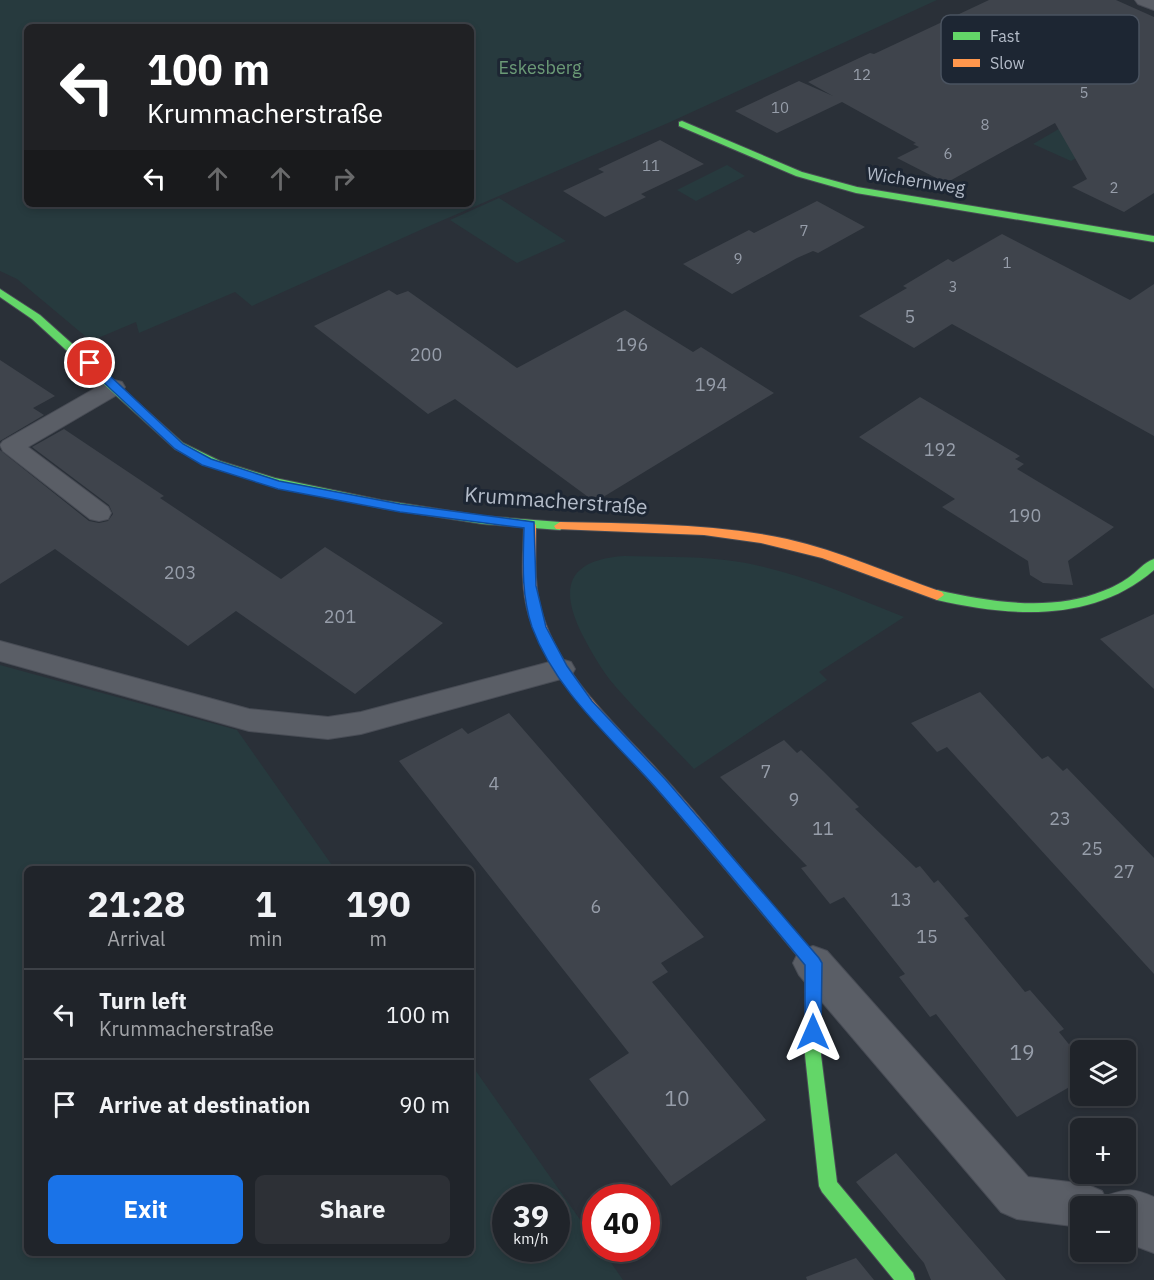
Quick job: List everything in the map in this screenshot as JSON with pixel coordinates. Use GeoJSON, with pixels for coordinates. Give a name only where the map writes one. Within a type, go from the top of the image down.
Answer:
{"type":"FeatureCollection","features":[{"type":"Feature","properties":{"kind":"street"},"geometry":{"type":"LineString","coordinates":[[1145,0],[1154,4]]}},
{"type":"Feature","properties":{"kind":"street","name":"Wichernweg"},"geometry":{"type":"LineString","coordinates":[[682,124],[799,174],[856,190],[1154,239]]}},
{"type":"Feature","properties":{"kind":"street","name":"Krummacherstraße"},"geometry":{"type":"LineString","coordinates":[[0,292],[36,317],[179,446],[206,462],[278,485],[400,508],[530,525],[708,531],[764,539],[816,552],[941,597],[999,607],[1056,606],[1088,601],[1133,582],[1154,563]]}},
{"type":"Feature","properties":{"kind":"street"},"geometry":{"type":"LineString","coordinates":[[530,525],[530,586],[539,627],[561,669],[587,705],[661,784],[1017,1197],[1070,1204]]}},
{"type":"Feature","properties":{"kind":"street"},"geometry":{"type":"LineString","coordinates":[[813,963],[813,1055],[828,1186],[906,1280]]}},
{"type":"Feature","properties":{"kind":"street"},"geometry":{"type":"LineString","coordinates":[[1136,1213],[1139,1213],[1154,1231]]}},
{"type":"Feature","properties":{"kind":"lane"},"geometry":{"type":"LineString","coordinates":[[99,513],[11,446],[114,387]]}},
{"type":"Feature","properties":{"kind":"lane"},"geometry":{"type":"LineString","coordinates":[[0,651],[249,720],[328,728],[361,723],[561,669]]}},
{"type":"Feature","properties":{"kind":"green space","name":"Eskesberg"},"geometry":{"type":"Polygon","coordinates":[[[0,0],[937,0],[668,123],[474,207],[474,24],[24,24],[24,207],[473,207],[252,306],[235,292],[139,333],[136,322],[91,341],[17,279],[0,271],[0,0]]]}},
{"type":"Feature","properties":{"kind":"green space"},"geometry":{"type":"Polygon","coordinates":[[[1069,123],[1128,126],[1071,161],[1033,144],[1069,123]]]}},
{"type":"Feature","properties":{"kind":"green space"},"geometry":{"type":"Polygon","coordinates":[[[727,165],[745,176],[696,201],[677,190],[727,165]]]}},
{"type":"Feature","properties":{"kind":"green space"},"geometry":{"type":"Polygon","coordinates":[[[499,198],[566,241],[517,263],[450,220],[499,198]]]}},
{"type":"Feature","properties":{"kind":"green space"},"geometry":{"type":"Polygon","coordinates":[[[624,556],[725,560],[771,569],[816,582],[904,617],[819,672],[827,680],[694,769],[610,680],[590,649],[575,619],[570,591],[579,571],[605,559],[624,556]]]}},
{"type":"Feature","properties":{"kind":"green space"},"geometry":{"type":"Polygon","coordinates":[[[0,665],[237,730],[333,866],[24,866],[24,1256],[474,1256],[474,1068],[555,1184],[492,1184],[492,1262],[570,1262],[570,1205],[582,1222],[582,1262],[611,1262],[623,1280],[0,1280],[0,665]]]}},
{"type":"Feature","properties":{"kind":"building"},"geometry":{"type":"Polygon","coordinates":[[[989,0],[1116,0],[1154,17],[1154,193],[1124,212],[1072,187],[1087,179],[1055,123],[946,183],[897,158],[919,147],[913,144],[916,143],[842,102],[777,133],[735,111],[799,81],[833,96],[808,82],[941,23],[941,84],[1139,84],[1139,15],[957,15],[989,0]]]}},
{"type":"Feature","properties":{"kind":"building"},"geometry":{"type":"Polygon","coordinates":[[[660,140],[704,164],[641,194],[646,197],[605,217],[563,191],[604,172],[598,169],[660,140]]]}},
{"type":"Feature","properties":{"kind":"building"},"geometry":{"type":"Polygon","coordinates":[[[817,201],[865,227],[818,253],[813,251],[797,258],[732,294],[683,264],[749,230],[754,233],[817,201]]]}},
{"type":"Feature","properties":{"kind":"building"},"geometry":{"type":"Polygon","coordinates":[[[1002,234],[1130,300],[1154,284],[1154,436],[952,324],[914,348],[859,316],[907,288],[903,286],[948,259],[953,262],[1002,234]]]}},
{"type":"Feature","properties":{"kind":"building"},"geometry":{"type":"Polygon","coordinates":[[[389,290],[397,295],[408,291],[517,368],[625,310],[693,352],[701,347],[774,393],[595,502],[455,399],[428,414],[314,326],[389,290]]]}},
{"type":"Feature","properties":{"kind":"building"},"geometry":{"type":"Polygon","coordinates":[[[0,360],[55,396],[33,408],[44,415],[0,441],[0,360]]]}},
{"type":"Feature","properties":{"kind":"building"},"geometry":{"type":"Polygon","coordinates":[[[920,397],[1020,456],[1015,459],[1024,464],[1017,469],[1114,527],[1068,561],[1073,585],[1043,583],[1030,575],[1028,561],[942,507],[955,499],[859,437],[920,397]]]}},
{"type":"Feature","properties":{"kind":"building"},"geometry":{"type":"Polygon","coordinates":[[[64,429],[164,496],[160,498],[281,579],[325,547],[443,623],[355,694],[236,611],[188,646],[55,549],[0,584],[0,450],[89,521],[99,523],[108,521],[113,514],[109,505],[32,447],[64,429]]]}},
{"type":"Feature","properties":{"kind":"building"},"geometry":{"type":"Polygon","coordinates":[[[1154,614],[1154,689],[1100,639],[1154,614]]]}},
{"type":"Feature","properties":{"kind":"building"},"geometry":{"type":"Polygon","coordinates":[[[980,692],[1042,759],[1048,756],[1063,771],[1067,768],[1154,858],[1154,974],[947,747],[937,752],[911,723],[980,692]]]}},
{"type":"Feature","properties":{"kind":"building"},"geometry":{"type":"Polygon","coordinates":[[[509,713],[704,937],[661,963],[668,972],[652,982],[766,1120],[671,1186],[589,1079],[629,1053],[399,761],[462,728],[468,734],[509,713]]]}},
{"type":"Feature","properties":{"kind":"building"},"geometry":{"type":"Polygon","coordinates":[[[784,740],[797,753],[801,750],[859,807],[855,809],[916,868],[920,866],[934,883],[938,880],[969,916],[964,918],[1025,992],[1030,990],[1064,1029],[1059,1032],[1070,1046],[1070,1087],[1017,1117],[936,1014],[930,1017],[899,977],[905,974],[844,897],[830,904],[801,868],[807,866],[720,777],[784,740]]]}},
{"type":"Feature","properties":{"kind":"building"},"geometry":{"type":"Polygon","coordinates":[[[896,1153],[1006,1280],[931,1280],[924,1263],[856,1182],[896,1153]]]}},
{"type":"Feature","properties":{"kind":"building"},"geometry":{"type":"Polygon","coordinates":[[[856,1258],[874,1280],[807,1280],[806,1277],[856,1258]]]}},
{"type":"Feature","properties":{"kind":"traffic: fast"},"geometry":{"type":"LineString","coordinates":[[682,124],[799,174],[856,190],[1154,239]]}},
{"type":"Feature","properties":{"kind":"traffic: fast"},"geometry":{"type":"LineString","coordinates":[[0,292],[36,317],[179,446],[216,464],[273,482],[381,504],[483,520],[560,526]]}},
{"type":"Feature","properties":{"kind":"traffic: fast"},"geometry":{"type":"LineString","coordinates":[[937,595],[992,605],[1022,608],[1051,607],[1108,594],[1133,581],[1154,563]]}},
{"type":"Feature","properties":{"kind":"traffic: fast"},"geometry":{"type":"LineString","coordinates":[[721,854],[813,963],[813,1055],[828,1186],[906,1280]]}},
{"type":"Feature","properties":{"kind":"traffic: slow"},"geometry":{"type":"LineString","coordinates":[[530,525],[533,605],[544,638],[555,659],[598,716],[665,788],[721,854]]}},
{"type":"Feature","properties":{"kind":"traffic: slow"},"geometry":{"type":"LineString","coordinates":[[560,526],[675,529],[761,538],[826,555],[937,595]]}},
{"type":"Feature","properties":{"kind":"route"},"geometry":{"type":"LineString","coordinates":[[90,363],[151,423],[179,446],[206,462],[238,474],[278,485],[400,508],[530,525],[530,586],[539,627],[561,669],[587,705],[661,784],[813,963],[813,1032]]}}]}
